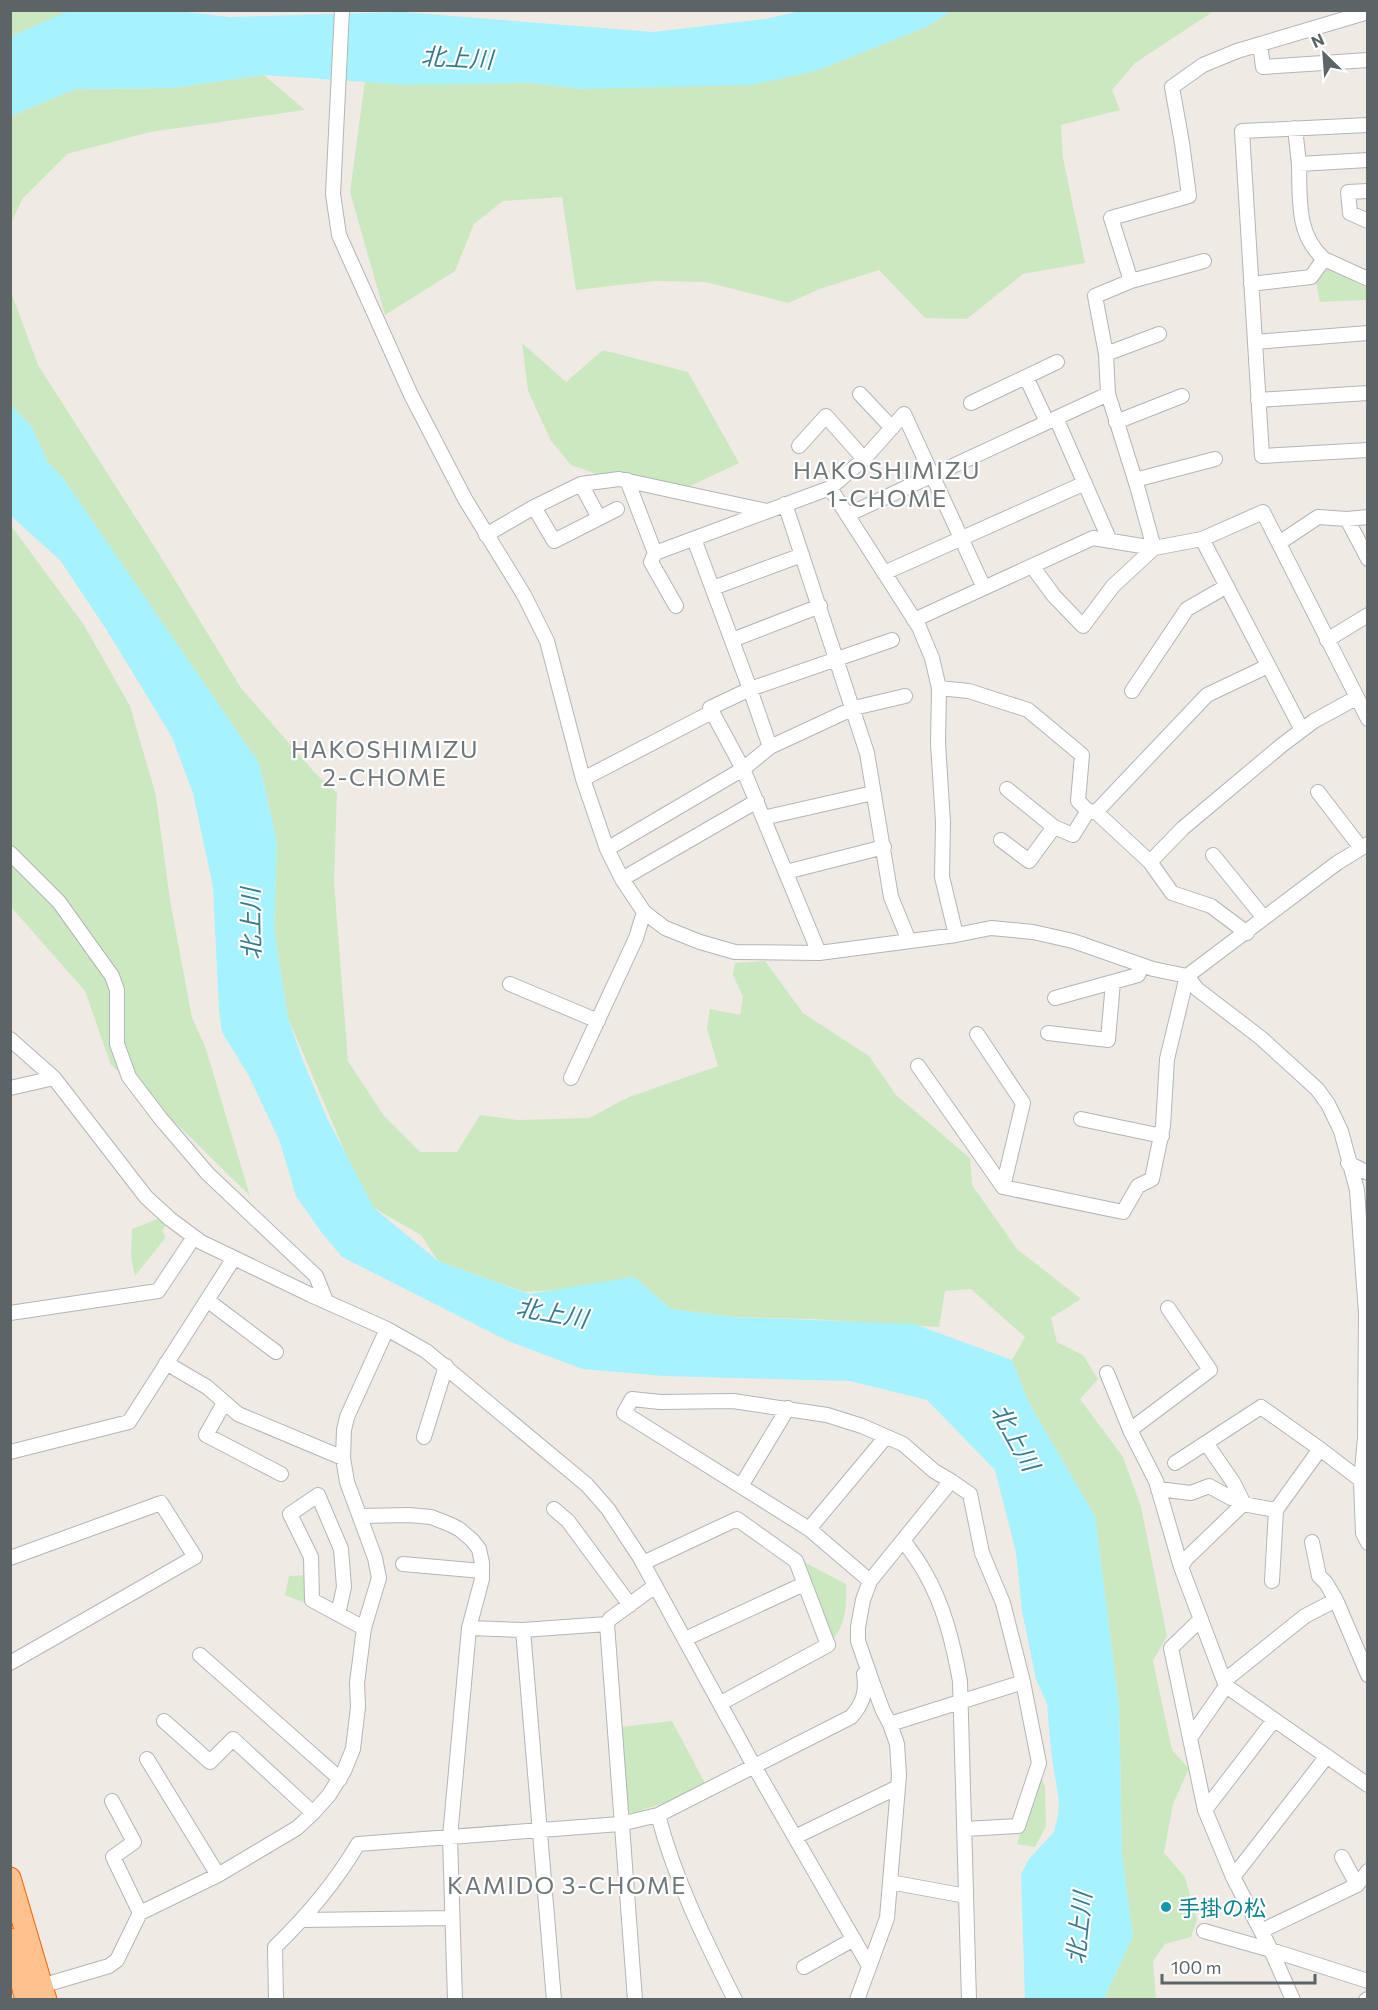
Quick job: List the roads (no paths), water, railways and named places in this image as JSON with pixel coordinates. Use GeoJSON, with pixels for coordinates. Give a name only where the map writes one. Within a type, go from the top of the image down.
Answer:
{"type":"FeatureCollection","features":[{"type":"Feature","properties":{"kind":"highway"},"geometry":{"type":"LineString","coordinates":[[10,1878],[38,1995]]}},
{"type":"Feature","properties":{"kind":"highway"},"geometry":{"type":"LineString","coordinates":[[10,1939],[38,1995]]}},
{"type":"Feature","properties":{"kind":"street"},"geometry":{"type":"LineString","coordinates":[[342,10],[333,194],[339,235],[411,395],[465,499],[524,595],[547,641],[583,779],[607,849],[622,879],[644,912],[665,928],[700,942],[735,952],[819,952],[956,935],[991,928],[1033,932],[1073,941],[1142,966],[1188,976],[1197,989],[1261,1038],[1317,1089],[1328,1104],[1341,1131],[1357,1190],[1367,1313],[1363,1533],[1368,1543]]}},
{"type":"Feature","properties":{"kind":"street"},"geometry":{"type":"LineString","coordinates":[[1131,281],[1111,218],[1189,196],[1172,87],[1203,65],[1237,51],[1343,15],[1368,12]]}},
{"type":"Feature","properties":{"kind":"street"},"geometry":{"type":"LineString","coordinates":[[1260,44],[1263,67],[1368,60]]}},
{"type":"Feature","properties":{"kind":"street"},"geometry":{"type":"LineString","coordinates":[[1368,125],[1242,131],[1262,456],[1368,450]]}},
{"type":"Feature","properties":{"kind":"street"},"geometry":{"type":"LineString","coordinates":[[1295,128],[1299,164],[1300,215],[1305,234],[1315,251],[1324,259],[1368,279]]}},
{"type":"Feature","properties":{"kind":"street"},"geometry":{"type":"LineString","coordinates":[[1299,164],[1368,159]]}},
{"type":"Feature","properties":{"kind":"street"},"geometry":{"type":"LineString","coordinates":[[1368,191],[1348,192],[1350,213],[1368,221]]}},
{"type":"Feature","properties":{"kind":"street"},"geometry":{"type":"LineString","coordinates":[[1251,284],[1311,277],[1324,259]]}},
{"type":"Feature","properties":{"kind":"street"},"geometry":{"type":"LineString","coordinates":[[1154,548],[1108,394],[1106,354],[1095,296],[1131,281],[1204,261]]}},
{"type":"Feature","properties":{"kind":"street"},"geometry":{"type":"LineString","coordinates":[[1255,342],[1368,333]]}},
{"type":"Feature","properties":{"kind":"street"},"geometry":{"type":"LineString","coordinates":[[1106,354],[1159,334]]}},
{"type":"Feature","properties":{"kind":"street"},"geometry":{"type":"LineString","coordinates":[[971,403],[1057,362]]}},
{"type":"Feature","properties":{"kind":"street"},"geometry":{"type":"LineString","coordinates":[[1026,377],[1052,420],[1085,483],[1110,541]]}},
{"type":"Feature","properties":{"kind":"street"},"geometry":{"type":"LineString","coordinates":[[1258,400],[1368,393]]}},
{"type":"Feature","properties":{"kind":"street"},"geometry":{"type":"LineString","coordinates":[[860,394],[892,428]]}},
{"type":"Feature","properties":{"kind":"street"},"geometry":{"type":"LineString","coordinates":[[847,514],[1108,394]]}},
{"type":"Feature","properties":{"kind":"street"},"geometry":{"type":"LineString","coordinates":[[1116,422],[1182,396]]}},
{"type":"Feature","properties":{"kind":"street"},"geometry":{"type":"LineString","coordinates":[[655,553],[830,488],[864,459],[904,414],[984,588]]}},
{"type":"Feature","properties":{"kind":"street"},"geometry":{"type":"LineString","coordinates":[[799,446],[826,416],[864,459]]}},
{"type":"Feature","properties":{"kind":"street"},"geometry":{"type":"LineString","coordinates":[[1135,480],[1215,459]]}},
{"type":"Feature","properties":{"kind":"street"},"geometry":{"type":"LineString","coordinates":[[486,535],[534,507],[581,484],[619,479],[768,511]]}},
{"type":"Feature","properties":{"kind":"street"},"geometry":{"type":"LineString","coordinates":[[627,480],[655,553],[651,562],[676,606]]}},
{"type":"Feature","properties":{"kind":"street"},"geometry":{"type":"LineString","coordinates":[[884,573],[1085,483]]}},
{"type":"Feature","properties":{"kind":"street"},"geometry":{"type":"LineString","coordinates":[[581,484],[599,518]]}},
{"type":"Feature","properties":{"kind":"street"},"geometry":{"type":"LineString","coordinates":[[830,488],[919,627],[932,658],[939,688],[938,743],[943,822],[942,877],[956,935]]}},
{"type":"Feature","properties":{"kind":"street"},"geometry":{"type":"LineString","coordinates":[[785,504],[867,753],[891,897],[909,941]]}},
{"type":"Feature","properties":{"kind":"street"},"geometry":{"type":"LineString","coordinates":[[534,507],[554,541],[616,509]]}},
{"type":"Feature","properties":{"kind":"street"},"geometry":{"type":"LineString","coordinates":[[914,620],[1093,538],[1154,548],[1202,539],[1263,512],[1328,640],[1361,699],[1368,719]]}},
{"type":"Feature","properties":{"kind":"street"},"geometry":{"type":"LineString","coordinates":[[1279,543],[1318,517],[1347,519],[1368,517]]}},
{"type":"Feature","properties":{"kind":"street"},"geometry":{"type":"LineString","coordinates":[[1347,519],[1368,560]]}},
{"type":"Feature","properties":{"kind":"street"},"geometry":{"type":"LineString","coordinates":[[694,539],[770,747]]}},
{"type":"Feature","properties":{"kind":"street"},"geometry":{"type":"LineString","coordinates":[[1202,539],[1302,730]]}},
{"type":"Feature","properties":{"kind":"street"},"geometry":{"type":"LineString","coordinates":[[1032,566],[1054,596],[1083,626],[1113,586],[1154,548]]}},
{"type":"Feature","properties":{"kind":"street"},"geometry":{"type":"LineString","coordinates":[[713,588],[802,555]]}},
{"type":"Feature","properties":{"kind":"street"},"geometry":{"type":"LineString","coordinates":[[1132,692],[1187,609],[1227,586]]}},
{"type":"Feature","properties":{"kind":"street"},"geometry":{"type":"LineString","coordinates":[[732,640],[820,606]]}},
{"type":"Feature","properties":{"kind":"street"},"geometry":{"type":"LineString","coordinates":[[1328,640],[1368,615]]}},
{"type":"Feature","properties":{"kind":"street"},"geometry":{"type":"LineString","coordinates":[[819,952],[743,769],[710,708],[750,690],[892,640]]}},
{"type":"Feature","properties":{"kind":"street"},"geometry":{"type":"LineString","coordinates":[[1007,789],[1054,827],[1073,835],[1092,811],[1207,695],[1268,666]]}},
{"type":"Feature","properties":{"kind":"street"},"geometry":{"type":"LineString","coordinates":[[939,688],[969,691],[1028,710],[1082,755],[1078,801],[1150,862],[1172,893],[1211,906],[1247,933]]}},
{"type":"Feature","properties":{"kind":"street"},"geometry":{"type":"LineString","coordinates":[[607,849],[743,769],[770,747],[854,708],[905,696]]}},
{"type":"Feature","properties":{"kind":"street"},"geometry":{"type":"LineString","coordinates":[[1150,862],[1183,828],[1302,730],[1314,721],[1361,699]]}},
{"type":"Feature","properties":{"kind":"street"},"geometry":{"type":"LineString","coordinates":[[583,779],[712,712]]}},
{"type":"Feature","properties":{"kind":"street"},"geometry":{"type":"LineString","coordinates":[[918,1066],[1003,1187],[1123,1212],[1138,1186],[1152,1179],[1162,1136],[1167,1059],[1188,976],[1337,863],[1364,846],[1318,792]]}},
{"type":"Feature","properties":{"kind":"street"},"geometry":{"type":"LineString","coordinates":[[764,818],[873,793]]}},
{"type":"Feature","properties":{"kind":"street"},"geometry":{"type":"LineString","coordinates":[[622,879],[757,801]]}},
{"type":"Feature","properties":{"kind":"street"},"geometry":{"type":"LineString","coordinates":[[1001,840],[1029,861],[1054,827]]}},
{"type":"Feature","properties":{"kind":"street"},"geometry":{"type":"LineString","coordinates":[[786,872],[884,847]]}},
{"type":"Feature","properties":{"kind":"street"},"geometry":{"type":"LineString","coordinates":[[10,853],[59,902],[112,976],[117,990],[117,1044],[129,1077],[208,1174],[316,1276],[326,1301]]}},
{"type":"Feature","properties":{"kind":"street"},"geometry":{"type":"LineString","coordinates":[[1213,855],[1264,918]]}},
{"type":"Feature","properties":{"kind":"street"},"geometry":{"type":"LineString","coordinates":[[571,1078],[636,938],[644,912]]}},
{"type":"Feature","properties":{"kind":"street"},"geometry":{"type":"LineString","coordinates":[[1055,998],[1138,975],[1142,966]]}},
{"type":"Feature","properties":{"kind":"street"},"geometry":{"type":"LineString","coordinates":[[1048,1033],[1108,1040],[1113,982]]}},
{"type":"Feature","properties":{"kind":"street"},"geometry":{"type":"LineString","coordinates":[[510,984],[598,1021]]}},
{"type":"Feature","properties":{"kind":"street"},"geometry":{"type":"LineString","coordinates":[[977,1034],[1023,1103],[1003,1187]]}},
{"type":"Feature","properties":{"kind":"street"},"geometry":{"type":"LineString","coordinates":[[10,1039],[54,1078],[146,1197],[170,1219],[194,1237],[234,1258],[387,1329],[426,1352],[446,1366],[587,1485],[608,1509],[643,1563],[754,1766],[869,1966]]}},
{"type":"Feature","properties":{"kind":"street"},"geometry":{"type":"LineString","coordinates":[[10,1088],[54,1078]]}},
{"type":"Feature","properties":{"kind":"street"},"geometry":{"type":"LineString","coordinates":[[1081,1119],[1162,1136]]}},
{"type":"Feature","properties":{"kind":"street"},"geometry":{"type":"LineString","coordinates":[[1348,1163],[1368,1173]]}},
{"type":"Feature","properties":{"kind":"street"},"geometry":{"type":"LineString","coordinates":[[10,1313],[158,1291],[194,1237]]}},
{"type":"Feature","properties":{"kind":"street"},"geometry":{"type":"LineString","coordinates":[[10,1452],[129,1422],[234,1258]]}},
{"type":"Feature","properties":{"kind":"street"},"geometry":{"type":"LineString","coordinates":[[207,1300],[276,1353]]}},
{"type":"Feature","properties":{"kind":"street"},"geometry":{"type":"LineString","coordinates":[[1130,1430],[1210,1370],[1168,1308]]}},
{"type":"Feature","properties":{"kind":"street"},"geometry":{"type":"LineString","coordinates":[[38,1995],[109,1966],[117,1960],[140,1913],[218,1875],[279,1839],[313,1813],[329,1796],[340,1779],[353,1749],[358,1707],[357,1683],[364,1628],[379,1578],[375,1558],[347,1482],[343,1458],[344,1430],[347,1417],[387,1329]]}},
{"type":"Feature","properties":{"kind":"street"},"geometry":{"type":"LineString","coordinates":[[166,1363],[207,1387],[238,1414],[343,1458]]}},
{"type":"Feature","properties":{"kind":"street"},"geometry":{"type":"LineString","coordinates":[[424,1437],[446,1366]]}},
{"type":"Feature","properties":{"kind":"street"},"geometry":{"type":"LineString","coordinates":[[1107,1372],[1130,1430],[1156,1481],[1181,1567],[1225,1684],[1368,1785]]}},
{"type":"Feature","properties":{"kind":"street"},"geometry":{"type":"LineString","coordinates":[[870,1581],[809,1529],[624,1413],[632,1399],[660,1402],[733,1401],[827,1415],[862,1426],[903,1444],[934,1471],[970,1494],[982,1553],[1003,1603],[1023,1682],[1039,1763],[1018,1826],[965,1829]]}},
{"type":"Feature","properties":{"kind":"street"},"geometry":{"type":"LineString","coordinates":[[224,1403],[206,1435],[281,1474]]}},
{"type":"Feature","properties":{"kind":"street"},"geometry":{"type":"LineString","coordinates":[[1175,1463],[1261,1407],[1364,1483]]}},
{"type":"Feature","properties":{"kind":"street"},"geometry":{"type":"LineString","coordinates":[[741,1486],[788,1408]]}},
{"type":"Feature","properties":{"kind":"street"},"geometry":{"type":"LineString","coordinates":[[809,1529],[885,1438]]}},
{"type":"Feature","properties":{"kind":"street"},"geometry":{"type":"LineString","coordinates":[[1206,1443],[1233,1482],[1241,1499]]}},
{"type":"Feature","properties":{"kind":"street"},"geometry":{"type":"LineString","coordinates":[[1272,1581],[1276,1510],[1320,1449]]}},
{"type":"Feature","properties":{"kind":"street"},"geometry":{"type":"LineString","coordinates":[[276,2000],[275,1947],[303,1920],[343,1870],[358,1844],[620,1824],[658,1815],[851,1717],[859,1709],[866,1687],[858,1628],[863,1600],[870,1581],[951,1481]]}},
{"type":"Feature","properties":{"kind":"street"},"geometry":{"type":"LineString","coordinates":[[1158,1489],[1191,1493],[1209,1485],[1231,1498],[1276,1510]]}},
{"type":"Feature","properties":{"kind":"street"},"geometry":{"type":"LineString","coordinates":[[338,1614],[344,1587],[341,1549],[318,1495],[290,1514],[311,1557],[312,1600],[338,1614],[364,1628]]}},
{"type":"Feature","properties":{"kind":"street"},"geometry":{"type":"LineString","coordinates":[[1181,1567],[1186,1558],[1241,1499]]}},
{"type":"Feature","properties":{"kind":"street"},"geometry":{"type":"LineString","coordinates":[[10,1558],[161,1503],[195,1557],[10,1663]]}},
{"type":"Feature","properties":{"kind":"street"},"geometry":{"type":"LineString","coordinates":[[554,1509],[568,1521],[630,1605]]}},
{"type":"Feature","properties":{"kind":"street"},"geometry":{"type":"LineString","coordinates":[[360,1516],[431,1517],[459,1528],[478,1549],[482,1578],[468,1628],[450,1837],[455,2000]]}},
{"type":"Feature","properties":{"kind":"street"},"geometry":{"type":"LineString","coordinates":[[643,1563],[737,1519],[796,1561],[828,1645],[721,1703]]}},
{"type":"Feature","properties":{"kind":"street"},"geometry":{"type":"LineString","coordinates":[[903,1540],[924,1571],[943,1612],[960,1682],[969,2000]]}},
{"type":"Feature","properties":{"kind":"street"},"geometry":{"type":"LineString","coordinates":[[1312,1542],[1319,1576],[1336,1600],[1368,1675]]}},
{"type":"Feature","properties":{"kind":"street"},"geometry":{"type":"LineString","coordinates":[[403,1563],[482,1571]]}},
{"type":"Feature","properties":{"kind":"street"},"geometry":{"type":"LineString","coordinates":[[685,1639],[804,1584]]}},
{"type":"Feature","properties":{"kind":"street"},"geometry":{"type":"LineString","coordinates":[[635,2000],[620,1824],[607,1624],[610,1619],[655,1586]]}},
{"type":"Feature","properties":{"kind":"street"},"geometry":{"type":"LineString","coordinates":[[1190,1738],[1225,1684],[1305,1616],[1336,1600]]}},
{"type":"Feature","properties":{"kind":"street"},"geometry":{"type":"LineString","coordinates":[[1201,1620],[1170,1648],[1205,1810],[1233,1877],[1271,1950],[1293,2000]]}},
{"type":"Feature","properties":{"kind":"street"},"geometry":{"type":"LineString","coordinates":[[468,1628],[524,1630],[607,1624]]}},
{"type":"Feature","properties":{"kind":"street"},"geometry":{"type":"LineString","coordinates":[[524,1630],[554,2000]]}},
{"type":"Feature","properties":{"kind":"street"},"geometry":{"type":"LineString","coordinates":[[200,1655],[340,1779]]}},
{"type":"Feature","properties":{"kind":"street"},"geometry":{"type":"LineString","coordinates":[[857,2000],[887,1918],[898,1787],[897,1744],[862,1657]]}},
{"type":"Feature","properties":{"kind":"street"},"geometry":{"type":"LineString","coordinates":[[890,1724],[1023,1682]]}},
{"type":"Feature","properties":{"kind":"street"},"geometry":{"type":"LineString","coordinates":[[1205,1810],[1274,1720]]}},
{"type":"Feature","properties":{"kind":"street"},"geometry":{"type":"LineString","coordinates":[[164,1721],[210,1762],[234,1739],[313,1813]]}},
{"type":"Feature","properties":{"kind":"street"},"geometry":{"type":"LineString","coordinates":[[1233,1877],[1327,1756]]}},
{"type":"Feature","properties":{"kind":"street"},"geometry":{"type":"LineString","coordinates":[[147,1759],[218,1875]]}},
{"type":"Feature","properties":{"kind":"street"},"geometry":{"type":"LineString","coordinates":[[795,1838],[898,1787]]}},
{"type":"Feature","properties":{"kind":"street"},"geometry":{"type":"LineString","coordinates":[[112,1801],[134,1842],[113,1857],[140,1913]]}},
{"type":"Feature","properties":{"kind":"street"},"geometry":{"type":"LineString","coordinates":[[658,1815],[679,1881],[735,2000]]}},
{"type":"Feature","properties":{"kind":"street"},"geometry":{"type":"LineString","coordinates":[[1342,1857],[1357,1885]]}},
{"type":"Feature","properties":{"kind":"street"},"geometry":{"type":"LineString","coordinates":[[1260,1932],[1357,1885],[1368,1871]]}},
{"type":"Feature","properties":{"kind":"street"},"geometry":{"type":"LineString","coordinates":[[890,1882],[966,1896]]}},
{"type":"Feature","properties":{"kind":"street"},"geometry":{"type":"LineString","coordinates":[[303,1920],[452,1918]]}},
{"type":"Feature","properties":{"kind":"street"},"geometry":{"type":"LineString","coordinates":[[1204,1931],[1368,1981]]}},
{"type":"Feature","properties":{"kind":"street"},"geometry":{"type":"LineString","coordinates":[[804,1967],[854,1939]]}},
{"type":"Feature","properties":{"kind":"water","name":"北上川"},"geometry":{"type":"Polygon","coordinates":[[[70,10],[168,10],[230,17],[402,12],[653,32],[765,19],[800,11],[952,11],[926,27],[816,71],[751,85],[582,89],[529,83],[410,85],[264,75],[172,88],[75,89],[11,116],[10,37],[70,10]]]}},
{"type":"Feature","properties":{"kind":"water","name":"北上川"},"geometry":{"type":"Polygon","coordinates":[[[11,405],[32,427],[47,461],[63,478],[259,763],[277,842],[274,929],[288,1018],[327,1118],[374,1208],[438,1261],[529,1294],[634,1277],[671,1309],[733,1317],[914,1324],[1012,1360],[1028,1401],[1095,1516],[1119,1705],[1122,1856],[1133,1936],[1104,1999],[1025,1999],[1021,1874],[1029,1859],[1054,1832],[1059,1802],[1047,1704],[1036,1679],[1022,1611],[1016,1552],[995,1470],[927,1400],[850,1381],[663,1376],[583,1369],[508,1341],[342,1257],[296,1196],[280,1142],[249,1076],[222,1032],[213,887],[193,793],[172,737],[106,629],[60,560],[11,516],[11,405]]]}},
{"type":"Feature","properties":{"kind":"place","name":"手掛の松"},"geometry":{"type":"Point","coordinates":[1166,1907]}},
{"type":"Feature","properties":{"kind":"district","name":"HAKOSHIMIZU 1-CHOME"},"geometry":{"type":"Point","coordinates":[887,483]}},
{"type":"Feature","properties":{"kind":"district","name":"HAKOSHIMIZU 2-CHOME"},"geometry":{"type":"Point","coordinates":[385,762]}},
{"type":"Feature","properties":{"kind":"district","name":"KAMIDO 3-CHOME"},"geometry":{"type":"Point","coordinates":[567,1884]}}]}
